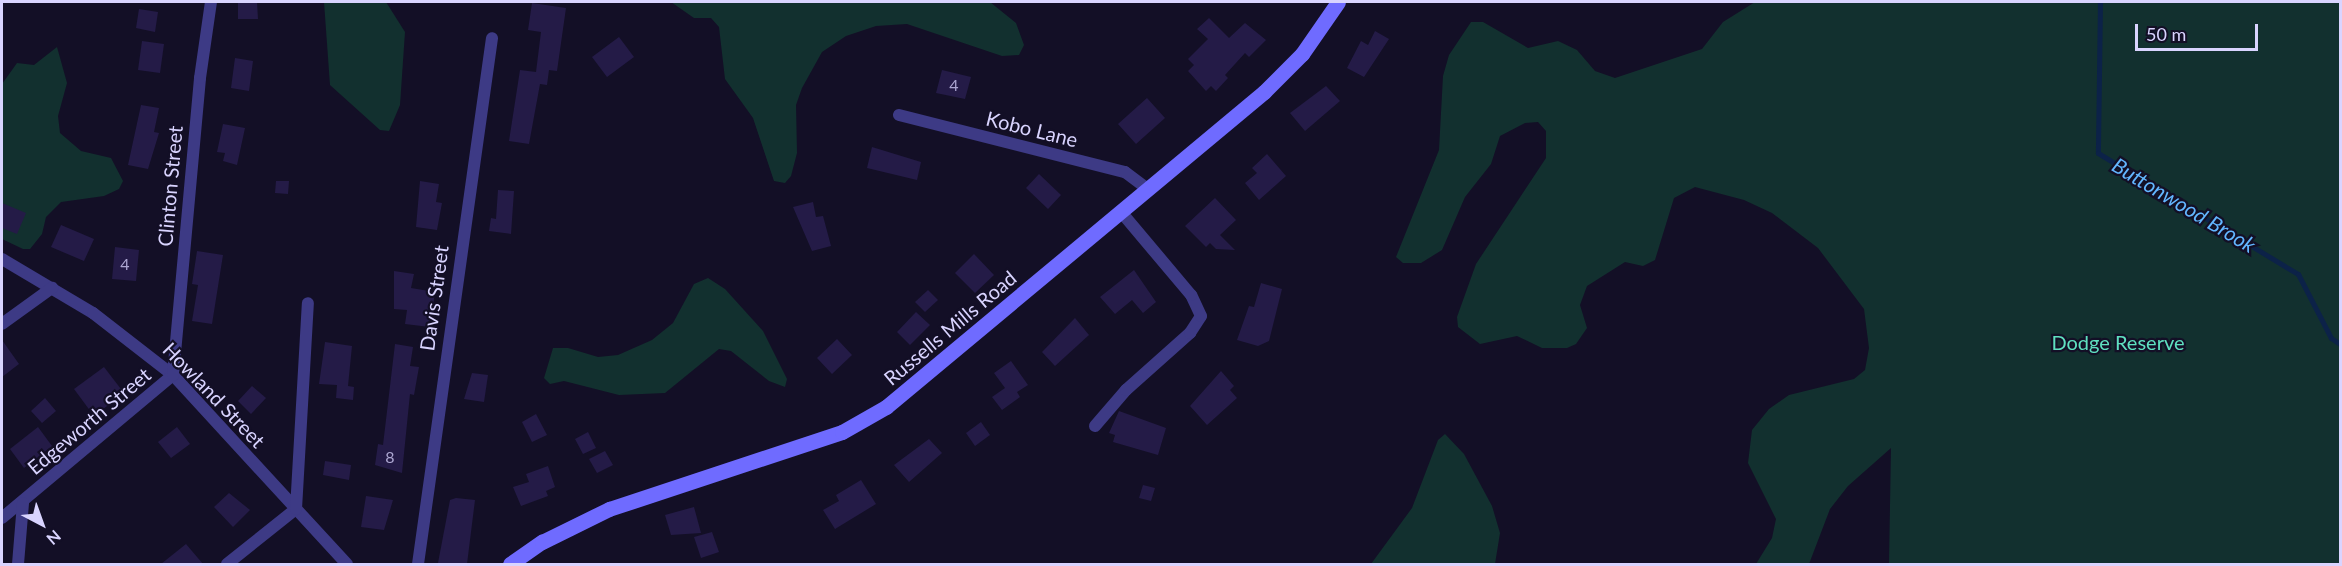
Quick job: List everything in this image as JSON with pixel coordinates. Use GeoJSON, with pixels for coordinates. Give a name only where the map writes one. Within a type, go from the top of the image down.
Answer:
{"type":"FeatureCollection","features":[{"type":"Feature","properties":{"kind":"main road","name":"Russells Mills Road"},"geometry":{"type":"LineString","coordinates":[[510,564],[542,542],[609,509],[842,432],[872,416],[1122,213],[1278,79],[1313,40],[1338,2]]}},
{"type":"Feature","properties":{"kind":"street","name":"Clinton Street"},"geometry":{"type":"LineString","coordinates":[[173,375],[200,78],[211,2]]}},
{"type":"Feature","properties":{"kind":"street","name":"Davis Street"},"geometry":{"type":"LineString","coordinates":[[418,564],[492,38]]}},
{"type":"Feature","properties":{"kind":"street","name":"Kobo Lane"},"geometry":{"type":"LineString","coordinates":[[899,115],[1125,172],[1149,190]]}},
{"type":"Feature","properties":{"kind":"street"},"geometry":{"type":"LineString","coordinates":[[1095,426],[1126,390],[1190,333],[1201,316],[1191,295],[1122,213]]}},
{"type":"Feature","properties":{"kind":"street","name":"Howland Street"},"geometry":{"type":"LineString","coordinates":[[2,259],[117,330],[173,375],[347,564]]}},
{"type":"Feature","properties":{"kind":"street"},"geometry":{"type":"LineString","coordinates":[[2,324],[52,288]]}},
{"type":"Feature","properties":{"kind":"street"},"geometry":{"type":"LineString","coordinates":[[227,564],[296,508],[308,303]]}},
{"type":"Feature","properties":{"kind":"street","name":"Edgeworth Street"},"geometry":{"type":"LineString","coordinates":[[2,518],[23,503],[173,375]]}},
{"type":"Feature","properties":{"kind":"street"},"geometry":{"type":"LineString","coordinates":[[18,564],[23,503]]}},
{"type":"Feature","properties":{"kind":"green space"},"geometry":{"type":"Polygon","coordinates":[[[324,2],[386,2],[405,32],[400,105],[389,131],[380,130],[330,85],[324,2]]]}},
{"type":"Feature","properties":{"kind":"green space"},"geometry":{"type":"Polygon","coordinates":[[[671,2],[990,2],[1016,23],[1024,45],[1019,55],[1002,56],[907,24],[876,26],[846,36],[822,52],[802,88],[796,105],[797,153],[791,176],[785,183],[774,181],[753,118],[725,79],[719,27],[711,18],[694,18],[671,2]]]}},
{"type":"Feature","properties":{"kind":"green space","name":"Dodge Reserve"},"geometry":{"type":"Polygon","coordinates":[[[1755,2],[2340,2],[2340,564],[1889,564],[1891,448],[1848,486],[1830,509],[1809,564],[1756,564],[1772,538],[1776,519],[1748,463],[1752,430],[1769,409],[1789,395],[1854,379],[1865,370],[1869,348],[1864,309],[1818,248],[1772,213],[1744,200],[1695,187],[1674,198],[1655,260],[1643,266],[1625,262],[1587,286],[1580,305],[1587,328],[1576,344],[1567,348],[1542,348],[1517,336],[1480,344],[1458,327],[1457,317],[1476,264],[1546,158],[1546,131],[1538,122],[1525,123],[1500,136],[1491,164],[1465,197],[1442,250],[1421,263],[1403,263],[1396,257],[1439,150],[1443,76],[1449,55],[1471,22],[1483,22],[1528,48],[1558,41],[1577,50],[1595,71],[1615,78],[1702,49],[1723,22],[1755,2]]]}},
{"type":"Feature","properties":{"kind":"green space"},"geometry":{"type":"Polygon","coordinates":[[[57,47],[67,83],[58,116],[60,133],[81,151],[111,158],[123,181],[119,189],[104,196],[61,202],[46,217],[42,234],[30,249],[23,249],[2,239],[2,84],[17,63],[34,65],[57,47]]]}},
{"type":"Feature","properties":{"kind":"green space"},"geometry":{"type":"Polygon","coordinates":[[[708,278],[725,289],[763,331],[787,379],[785,387],[769,381],[731,351],[719,349],[665,393],[619,395],[564,381],[550,384],[544,378],[553,348],[568,348],[598,357],[618,355],[652,340],[673,323],[694,284],[708,278]]]}},
{"type":"Feature","properties":{"kind":"green space"},"geometry":{"type":"Polygon","coordinates":[[[1445,434],[1464,454],[1492,506],[1500,533],[1495,564],[1371,564],[1412,508],[1438,440],[1445,434]]]}},
{"type":"Feature","properties":{"kind":"building"},"geometry":{"type":"Polygon","coordinates":[[[238,2],[257,2],[258,19],[238,19],[238,2]]]}},
{"type":"Feature","properties":{"kind":"building"},"geometry":{"type":"Polygon","coordinates":[[[532,3],[566,8],[557,71],[549,70],[547,85],[540,84],[529,144],[509,141],[520,70],[536,72],[541,32],[528,30],[532,3]]]}},
{"type":"Feature","properties":{"kind":"building"},"geometry":{"type":"Polygon","coordinates":[[[139,9],[158,12],[155,32],[136,28],[139,9]]]}},
{"type":"Feature","properties":{"kind":"building"},"geometry":{"type":"Polygon","coordinates":[[[1209,18],[1229,38],[1245,23],[1266,40],[1249,57],[1245,53],[1225,75],[1228,78],[1216,91],[1211,86],[1206,91],[1188,71],[1194,65],[1188,59],[1208,39],[1197,29],[1209,18]]]}},
{"type":"Feature","properties":{"kind":"building"},"geometry":{"type":"Polygon","coordinates":[[[1375,31],[1389,39],[1364,77],[1347,68],[1361,41],[1368,45],[1375,31]]]}},
{"type":"Feature","properties":{"kind":"building"},"geometry":{"type":"Polygon","coordinates":[[[619,37],[634,57],[607,77],[592,57],[619,37]]]}},
{"type":"Feature","properties":{"kind":"building"},"geometry":{"type":"Polygon","coordinates":[[[142,41],[164,44],[160,73],[138,70],[142,41]]]}},
{"type":"Feature","properties":{"kind":"building"},"geometry":{"type":"Polygon","coordinates":[[[235,58],[253,61],[249,91],[231,88],[235,58]]]}},
{"type":"Feature","properties":{"kind":"building"},"geometry":{"type":"Polygon","coordinates":[[[942,70],[971,77],[965,99],[936,93],[942,70]]]}},
{"type":"Feature","properties":{"kind":"building"},"geometry":{"type":"Polygon","coordinates":[[[1326,86],[1340,101],[1305,131],[1290,113],[1326,86]]]}},
{"type":"Feature","properties":{"kind":"building"},"geometry":{"type":"Polygon","coordinates":[[[1147,98],[1165,118],[1136,144],[1118,124],[1147,98]]]}},
{"type":"Feature","properties":{"kind":"building"},"geometry":{"type":"Polygon","coordinates":[[[141,105],[159,108],[154,132],[159,133],[148,169],[128,165],[141,105]]]}},
{"type":"Feature","properties":{"kind":"building"},"geometry":{"type":"Polygon","coordinates":[[[223,124],[245,128],[237,165],[223,161],[225,153],[217,152],[223,124]]]}},
{"type":"Feature","properties":{"kind":"building"},"geometry":{"type":"Polygon","coordinates":[[[872,147],[921,162],[917,180],[867,168],[872,147]]]}},
{"type":"Feature","properties":{"kind":"building"},"geometry":{"type":"Polygon","coordinates":[[[1267,154],[1286,176],[1259,200],[1245,183],[1257,173],[1252,168],[1267,154]]]}},
{"type":"Feature","properties":{"kind":"building"},"geometry":{"type":"Polygon","coordinates":[[[1039,174],[1061,195],[1048,209],[1026,188],[1039,174]]]}},
{"type":"Feature","properties":{"kind":"building"},"geometry":{"type":"Polygon","coordinates":[[[276,181],[289,181],[288,194],[275,193],[276,181]]]}},
{"type":"Feature","properties":{"kind":"building"},"geometry":{"type":"Polygon","coordinates":[[[420,181],[439,184],[436,202],[442,203],[437,230],[416,227],[420,181]]]}},
{"type":"Feature","properties":{"kind":"building"},"geometry":{"type":"Polygon","coordinates":[[[498,190],[514,191],[511,234],[489,231],[491,218],[496,219],[498,190]]]}},
{"type":"Feature","properties":{"kind":"building"},"geometry":{"type":"Polygon","coordinates":[[[1215,198],[1236,220],[1220,235],[1235,250],[1216,249],[1210,243],[1206,247],[1185,226],[1215,198]]]}},
{"type":"Feature","properties":{"kind":"building"},"geometry":{"type":"Polygon","coordinates":[[[813,202],[816,217],[823,216],[831,246],[812,251],[793,207],[813,202]]]}},
{"type":"Feature","properties":{"kind":"building"},"geometry":{"type":"Polygon","coordinates":[[[2,203],[26,213],[17,234],[2,228],[2,203]]]}},
{"type":"Feature","properties":{"kind":"building"},"geometry":{"type":"Polygon","coordinates":[[[61,225],[94,239],[84,261],[51,247],[61,225]]]}},
{"type":"Feature","properties":{"kind":"building"},"geometry":{"type":"Polygon","coordinates":[[[115,247],[139,250],[136,281],[112,279],[115,247]]]}},
{"type":"Feature","properties":{"kind":"building"},"geometry":{"type":"Polygon","coordinates":[[[197,251],[223,255],[212,324],[192,321],[198,285],[192,284],[197,251]]]}},
{"type":"Feature","properties":{"kind":"building"},"geometry":{"type":"Polygon","coordinates":[[[974,254],[994,275],[975,293],[955,273],[974,254]]]}},
{"type":"Feature","properties":{"kind":"building"},"geometry":{"type":"Polygon","coordinates":[[[1134,270],[1156,302],[1143,313],[1132,300],[1115,314],[1100,297],[1134,270]]]}},
{"type":"Feature","properties":{"kind":"building"},"geometry":{"type":"Polygon","coordinates":[[[394,271],[414,274],[411,288],[435,292],[430,327],[405,324],[407,310],[394,309],[394,271]]]}},
{"type":"Feature","properties":{"kind":"building"},"geometry":{"type":"Polygon","coordinates":[[[1261,283],[1282,289],[1269,341],[1258,346],[1237,340],[1249,306],[1254,307],[1261,283]]]}},
{"type":"Feature","properties":{"kind":"building"},"geometry":{"type":"Polygon","coordinates":[[[928,290],[938,300],[925,312],[915,302],[928,290]]]}},
{"type":"Feature","properties":{"kind":"building"},"geometry":{"type":"Polygon","coordinates":[[[916,312],[930,325],[910,345],[897,332],[916,312]]]}},
{"type":"Feature","properties":{"kind":"building"},"geometry":{"type":"Polygon","coordinates":[[[1075,318],[1089,335],[1055,366],[1042,352],[1075,318]]]}},
{"type":"Feature","properties":{"kind":"building"},"geometry":{"type":"Polygon","coordinates":[[[837,339],[852,355],[832,374],[817,358],[837,339]]]}},
{"type":"Feature","properties":{"kind":"building"},"geometry":{"type":"Polygon","coordinates":[[[2,340],[19,364],[2,377],[2,340]]]}},
{"type":"Feature","properties":{"kind":"building"},"geometry":{"type":"Polygon","coordinates":[[[325,342],[352,346],[348,386],[354,387],[353,400],[336,398],[337,385],[319,384],[325,342]]]}},
{"type":"Feature","properties":{"kind":"building"},"geometry":{"type":"Polygon","coordinates":[[[395,344],[413,347],[410,366],[419,367],[414,395],[410,394],[402,473],[375,465],[378,444],[383,445],[395,344]]]}},
{"type":"Feature","properties":{"kind":"building"},"geometry":{"type":"Polygon","coordinates":[[[1011,361],[1028,385],[1017,392],[1020,397],[1002,410],[992,397],[1005,388],[994,373],[1011,361]]]}},
{"type":"Feature","properties":{"kind":"building"},"geometry":{"type":"Polygon","coordinates":[[[104,367],[124,393],[94,416],[74,389],[104,367]]]}},
{"type":"Feature","properties":{"kind":"building"},"geometry":{"type":"Polygon","coordinates":[[[1221,371],[1234,386],[1230,390],[1237,398],[1207,425],[1190,406],[1221,371]]]}},
{"type":"Feature","properties":{"kind":"building"},"geometry":{"type":"Polygon","coordinates":[[[472,373],[488,375],[484,402],[464,399],[472,373]]]}},
{"type":"Feature","properties":{"kind":"building"},"geometry":{"type":"Polygon","coordinates":[[[252,386],[266,398],[251,414],[238,401],[252,386]]]}},
{"type":"Feature","properties":{"kind":"building"},"geometry":{"type":"Polygon","coordinates":[[[45,398],[56,411],[42,423],[31,411],[45,398]]]}},
{"type":"Feature","properties":{"kind":"building"},"geometry":{"type":"Polygon","coordinates":[[[1119,411],[1166,428],[1158,455],[1113,442],[1115,435],[1109,433],[1119,411]]]}},
{"type":"Feature","properties":{"kind":"building"},"geometry":{"type":"Polygon","coordinates":[[[536,414],[547,435],[532,442],[522,422],[536,414]]]}},
{"type":"Feature","properties":{"kind":"building"},"geometry":{"type":"Polygon","coordinates":[[[981,422],[990,435],[975,446],[966,433],[981,422]]]}},
{"type":"Feature","properties":{"kind":"building"},"geometry":{"type":"Polygon","coordinates":[[[38,427],[52,446],[24,468],[10,449],[38,427]]]}},
{"type":"Feature","properties":{"kind":"building"},"geometry":{"type":"Polygon","coordinates":[[[177,427],[190,444],[171,458],[158,442],[177,427]]]}},
{"type":"Feature","properties":{"kind":"building"},"geometry":{"type":"Polygon","coordinates":[[[588,432],[596,448],[583,454],[575,439],[588,432]]]}},
{"type":"Feature","properties":{"kind":"building"},"geometry":{"type":"Polygon","coordinates":[[[929,439],[942,453],[909,482],[894,465],[929,439]]]}},
{"type":"Feature","properties":{"kind":"building"},"geometry":{"type":"Polygon","coordinates":[[[605,451],[613,465],[597,473],[589,459],[605,451]]]}},
{"type":"Feature","properties":{"kind":"building"},"geometry":{"type":"Polygon","coordinates":[[[325,461],[351,465],[349,480],[323,475],[325,461]]]}},
{"type":"Feature","properties":{"kind":"building"},"geometry":{"type":"Polygon","coordinates":[[[548,466],[555,487],[546,491],[548,496],[521,506],[513,487],[529,482],[526,474],[548,466]]]}},
{"type":"Feature","properties":{"kind":"building"},"geometry":{"type":"Polygon","coordinates":[[[861,480],[876,504],[835,529],[823,510],[839,501],[836,495],[861,480]]]}},
{"type":"Feature","properties":{"kind":"building"},"geometry":{"type":"Polygon","coordinates":[[[1143,485],[1155,488],[1151,501],[1139,498],[1143,485]]]}},
{"type":"Feature","properties":{"kind":"building"},"geometry":{"type":"Polygon","coordinates":[[[229,493],[250,510],[233,527],[214,507],[229,493]]]}},
{"type":"Feature","properties":{"kind":"building"},"geometry":{"type":"Polygon","coordinates":[[[366,496],[393,500],[384,530],[361,527],[366,496]]]}},
{"type":"Feature","properties":{"kind":"building"},"geometry":{"type":"Polygon","coordinates":[[[456,498],[475,500],[467,564],[438,563],[450,500],[456,498]]]}},
{"type":"Feature","properties":{"kind":"building"},"geometry":{"type":"Polygon","coordinates":[[[694,507],[701,533],[671,535],[665,515],[694,507]]]}},
{"type":"Feature","properties":{"kind":"building"},"geometry":{"type":"Polygon","coordinates":[[[712,532],[719,552],[701,558],[694,537],[712,532]]]}},
{"type":"Feature","properties":{"kind":"building"},"geometry":{"type":"Polygon","coordinates":[[[186,544],[203,564],[161,564],[186,544]]]}},
{"type":"Feature","properties":{"kind":"waterway","name":"Buttonwood Brook"},"geometry":{"type":"LineString","coordinates":[[2100,2],[2098,153],[2298,274],[2331,338],[2340,344]]}}]}
